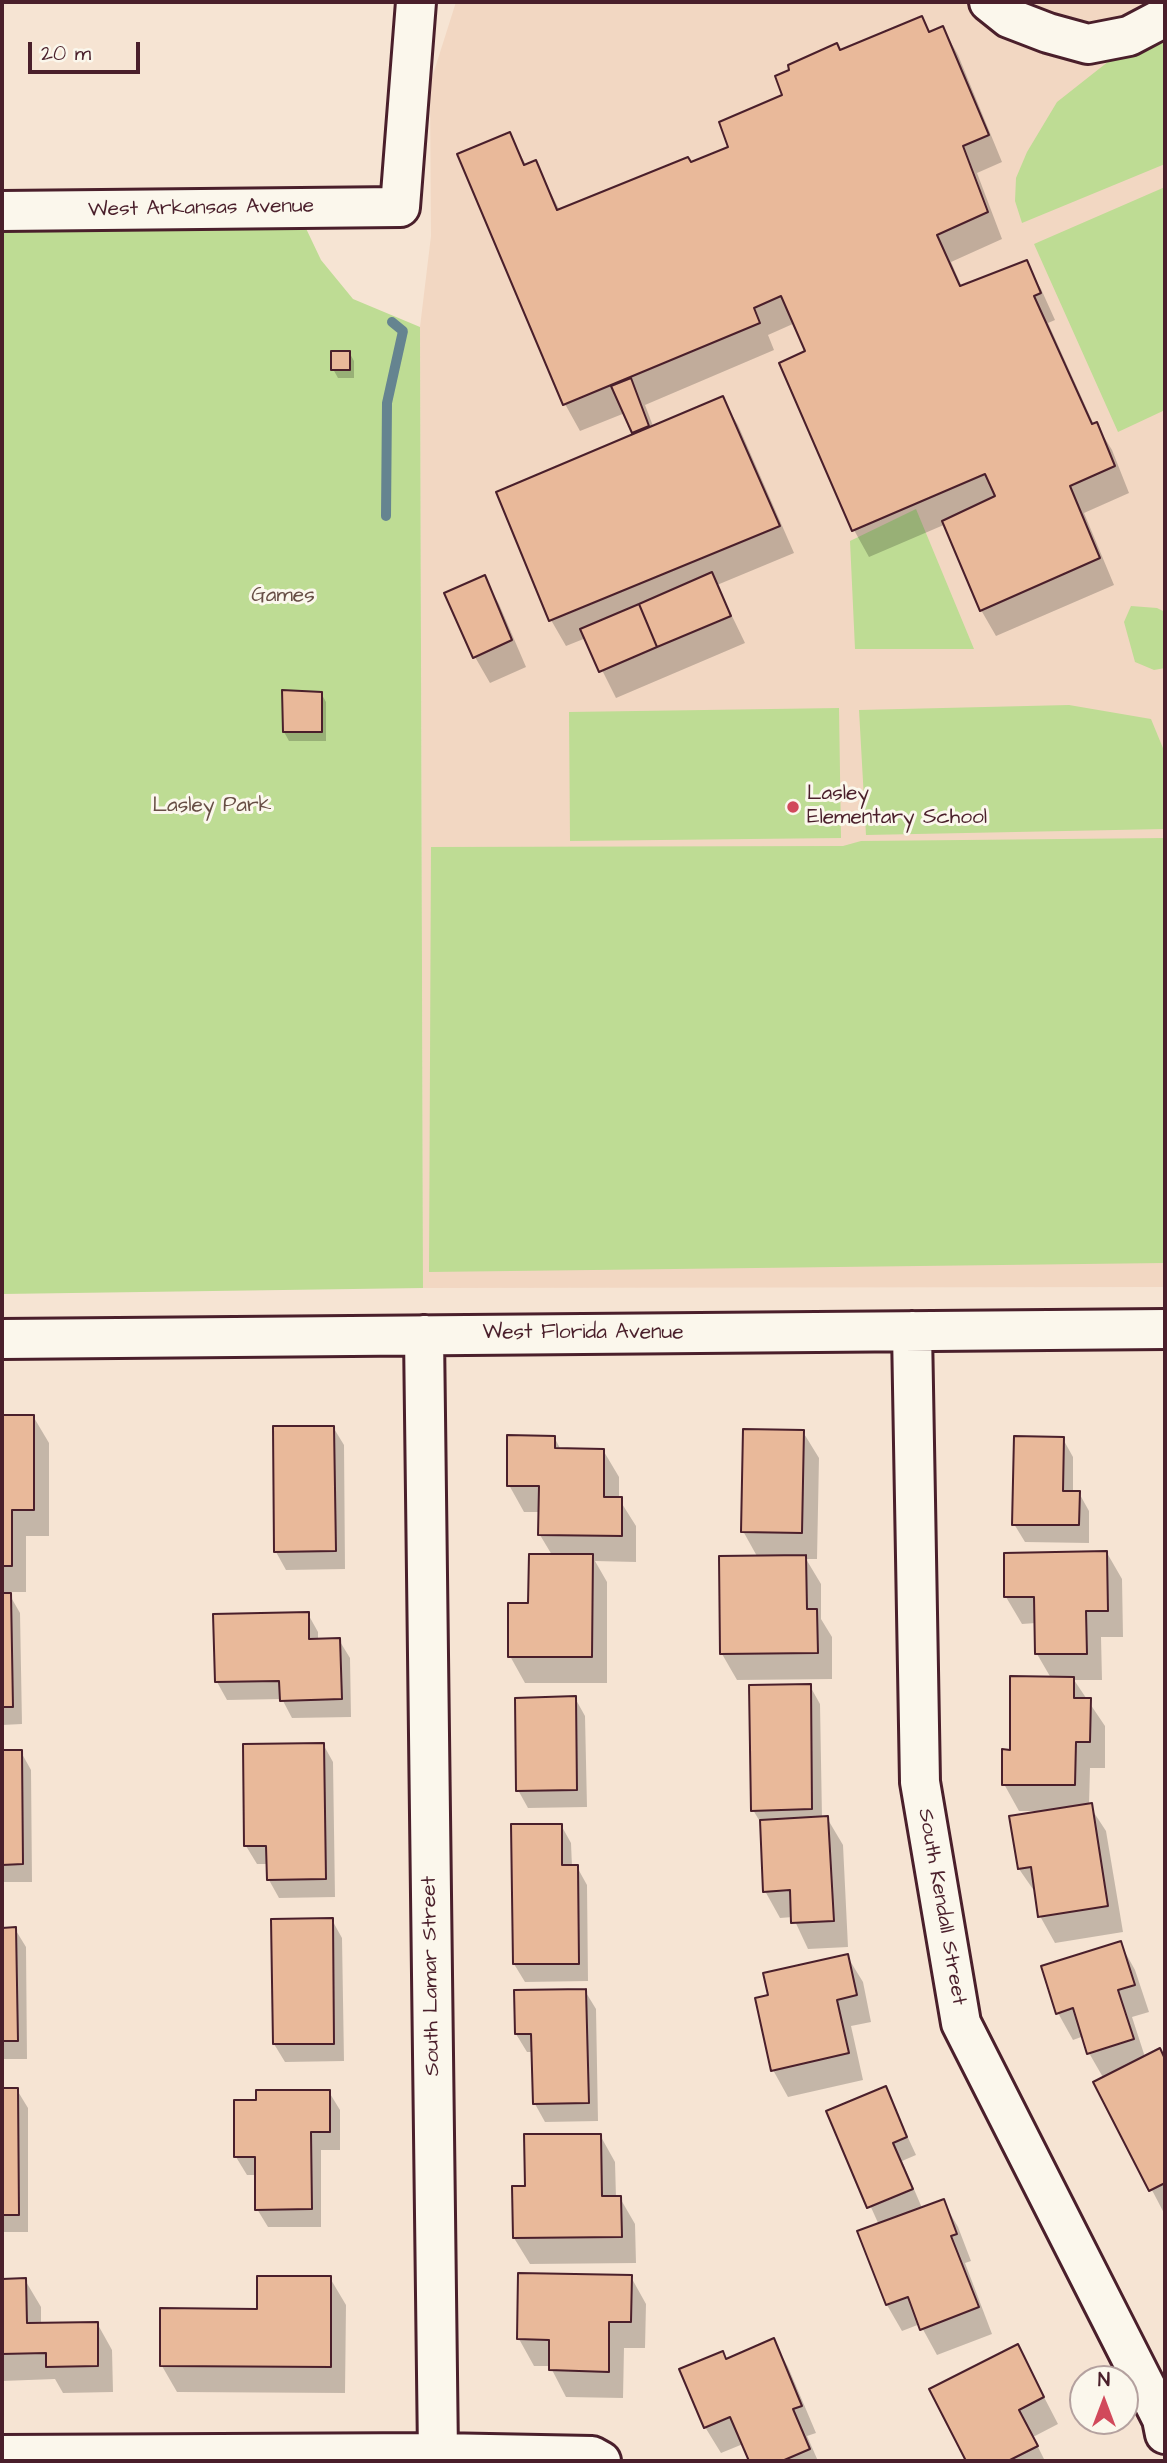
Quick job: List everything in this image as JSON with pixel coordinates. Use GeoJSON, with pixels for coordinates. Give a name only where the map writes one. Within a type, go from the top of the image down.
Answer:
{"type":"FeatureCollection","features":[{"type":"Feature","properties":{"kind":"street","name":"West Arkansas Avenue"},"geometry":{"type":"LineString","coordinates":[[2,211],[400,207],[416,2]]}},
{"type":"Feature","properties":{"kind":"street"},"geometry":{"type":"LineString","coordinates":[[989,2],[1009,18],[1088,44],[1129,36],[1165,17]]}},
{"type":"Feature","properties":{"kind":"street","name":"West Florida Avenue"},"geometry":{"type":"LineString","coordinates":[[2,1339],[1165,1329]]}},
{"type":"Feature","properties":{"kind":"street","name":"South Kendall Street"},"geometry":{"type":"LineString","coordinates":[[912,1331],[920,1782],[961,2023],[1156,2407],[1165,2434]]}},
{"type":"Feature","properties":{"kind":"street","name":"South Lamar Street"},"geometry":{"type":"LineString","coordinates":[[424,1335],[438,2452]]}},
{"type":"Feature","properties":{"kind":"street"},"geometry":{"type":"LineString","coordinates":[[2,2455],[438,2452],[592,2456],[601,2461]]}},
{"type":"Feature","properties":{"kind":"shaded area","name":"Lasley Elementary School"},"geometry":{"type":"Polygon","coordinates":[[[456,2],[1165,2],[1165,1287],[423,1288],[420,327],[431,236],[430,84],[456,2]]]}},
{"type":"Feature","properties":{"kind":"green space"},"geometry":{"type":"Polygon","coordinates":[[[1161,42],[1165,44],[1165,164],[1022,223],[1015,201],[1016,178],[1027,152],[1057,102],[1109,61],[1161,42]]]}},
{"type":"Feature","properties":{"kind":"green space"},"geometry":{"type":"Polygon","coordinates":[[[1165,187],[1165,410],[1118,432],[1034,244],[1165,187]]]}},
{"type":"Feature","properties":{"kind":"green space","name":"Lasley Park"},"geometry":{"type":"Polygon","coordinates":[[[302,220],[321,260],[353,299],[420,327],[423,1288],[2,1294],[2,222],[302,220]]]}},
{"type":"Feature","properties":{"kind":"green space"},"geometry":{"type":"Polygon","coordinates":[[[916,509],[974,649],[855,649],[850,541],[916,509]]]}},
{"type":"Feature","properties":{"kind":"green space"},"geometry":{"type":"Polygon","coordinates":[[[1131,606],[1157,608],[1165,612],[1165,668],[1154,670],[1135,662],[1124,622],[1131,606]]]}},
{"type":"Feature","properties":{"kind":"green space"},"geometry":{"type":"Polygon","coordinates":[[[1069,705],[1151,719],[1165,753],[1165,829],[866,835],[859,710],[1069,705]]]}},
{"type":"Feature","properties":{"kind":"green space"},"geometry":{"type":"Polygon","coordinates":[[[839,708],[841,838],[570,841],[569,712],[839,708]]]}},
{"type":"Feature","properties":{"kind":"green space"},"geometry":{"type":"Polygon","coordinates":[[[1165,838],[1165,1263],[429,1272],[431,847],[843,846],[861,841],[1165,838]]]}},
{"type":"Feature","properties":{"kind":"building"},"geometry":{"type":"Polygon","coordinates":[[[922,16],[929,32],[943,26],[989,135],[963,146],[988,212],[937,235],[960,286],[1027,260],[1041,293],[1034,296],[1092,424],[1097,422],[1115,466],[1070,486],[1100,558],[980,611],[942,521],[995,496],[985,474],[852,531],[779,363],[805,351],[781,296],[754,308],[760,323],[563,405],[457,154],[510,132],[524,165],[536,160],[557,210],[688,157],[691,162],[728,147],[719,122],[782,95],[775,76],[789,70],[788,65],[837,43],[840,50],[922,16]]]}},
{"type":"Feature","properties":{"kind":"building"},"geometry":{"type":"Polygon","coordinates":[[[331,351],[350,351],[350,370],[331,370],[331,351]]]}},
{"type":"Feature","properties":{"kind":"building"},"geometry":{"type":"Polygon","coordinates":[[[631,378],[649,426],[632,433],[611,386],[631,378]]]}},
{"type":"Feature","properties":{"kind":"building"},"geometry":{"type":"Polygon","coordinates":[[[723,396],[780,526],[549,621],[496,492],[723,396]]]}},
{"type":"Feature","properties":{"kind":"building"},"geometry":{"type":"Polygon","coordinates":[[[712,572],[731,616],[657,647],[639,604],[712,572]]]}},
{"type":"Feature","properties":{"kind":"building"},"geometry":{"type":"Polygon","coordinates":[[[485,575],[512,640],[473,658],[444,593],[485,575]]]}},
{"type":"Feature","properties":{"kind":"building"},"geometry":{"type":"Polygon","coordinates":[[[639,604],[657,647],[599,672],[580,629],[639,604]]]}},
{"type":"Feature","properties":{"kind":"building"},"geometry":{"type":"Polygon","coordinates":[[[282,690],[322,692],[322,732],[283,732],[282,690]]]}},
{"type":"Feature","properties":{"kind":"building"},"geometry":{"type":"Polygon","coordinates":[[[2,1415],[34,1415],[34,1510],[12,1510],[12,1566],[2,1566],[2,1415]]]}},
{"type":"Feature","properties":{"kind":"building"},"geometry":{"type":"Polygon","coordinates":[[[273,1426],[334,1426],[336,1551],[274,1552],[273,1426]]]}},
{"type":"Feature","properties":{"kind":"building"},"geometry":{"type":"Polygon","coordinates":[[[743,1429],[804,1430],[802,1533],[741,1532],[743,1429]]]}},
{"type":"Feature","properties":{"kind":"building"},"geometry":{"type":"Polygon","coordinates":[[[507,1435],[555,1436],[555,1448],[604,1449],[604,1497],[622,1497],[622,1536],[538,1535],[539,1486],[507,1486],[507,1435]]]}},
{"type":"Feature","properties":{"kind":"building"},"geometry":{"type":"Polygon","coordinates":[[[1014,1436],[1064,1437],[1063,1491],[1080,1491],[1079,1525],[1012,1525],[1014,1436]]]}},
{"type":"Feature","properties":{"kind":"building"},"geometry":{"type":"Polygon","coordinates":[[[1107,1551],[1108,1611],[1086,1611],[1087,1654],[1035,1654],[1034,1597],[1004,1597],[1004,1553],[1107,1551]]]}},
{"type":"Feature","properties":{"kind":"building"},"geometry":{"type":"Polygon","coordinates":[[[529,1554],[593,1554],[592,1657],[508,1657],[508,1603],[528,1603],[529,1554]]]}},
{"type":"Feature","properties":{"kind":"building"},"geometry":{"type":"Polygon","coordinates":[[[806,1555],[807,1609],[817,1609],[818,1653],[720,1654],[719,1556],[806,1555]]]}},
{"type":"Feature","properties":{"kind":"building"},"geometry":{"type":"Polygon","coordinates":[[[2,1593],[11,1593],[13,1707],[2,1707],[2,1593]]]}},
{"type":"Feature","properties":{"kind":"building"},"geometry":{"type":"Polygon","coordinates":[[[309,1612],[309,1639],[340,1638],[342,1699],[280,1701],[279,1681],[215,1682],[213,1614],[309,1612]]]}},
{"type":"Feature","properties":{"kind":"building"},"geometry":{"type":"Polygon","coordinates":[[[1010,1676],[1074,1677],[1074,1698],[1091,1698],[1090,1742],[1076,1742],[1075,1785],[1002,1785],[1002,1749],[1010,1750],[1010,1676]]]}},
{"type":"Feature","properties":{"kind":"building"},"geometry":{"type":"Polygon","coordinates":[[[811,1684],[812,1809],[751,1811],[749,1685],[811,1684]]]}},
{"type":"Feature","properties":{"kind":"building"},"geometry":{"type":"Polygon","coordinates":[[[576,1696],[577,1790],[516,1791],[515,1698],[576,1696]]]}},
{"type":"Feature","properties":{"kind":"building"},"geometry":{"type":"Polygon","coordinates":[[[324,1743],[326,1879],[267,1880],[266,1846],[244,1846],[243,1744],[324,1743]]]}},
{"type":"Feature","properties":{"kind":"building"},"geometry":{"type":"Polygon","coordinates":[[[2,1750],[22,1750],[23,1864],[2,1865],[2,1750]]]}},
{"type":"Feature","properties":{"kind":"building"},"geometry":{"type":"Polygon","coordinates":[[[1092,1803],[1108,1906],[1038,1917],[1031,1867],[1018,1869],[1009,1816],[1092,1803]]]}},
{"type":"Feature","properties":{"kind":"building"},"geometry":{"type":"Polygon","coordinates":[[[828,1816],[834,1921],[791,1923],[790,1890],[763,1892],[760,1820],[828,1816]]]}},
{"type":"Feature","properties":{"kind":"building"},"geometry":{"type":"Polygon","coordinates":[[[511,1824],[562,1824],[562,1865],[578,1865],[579,1964],[513,1964],[511,1824]]]}},
{"type":"Feature","properties":{"kind":"building"},"geometry":{"type":"Polygon","coordinates":[[[333,1918],[334,2044],[273,2044],[271,1919],[333,1918]]]}},
{"type":"Feature","properties":{"kind":"building"},"geometry":{"type":"Polygon","coordinates":[[[16,1927],[18,2041],[2,2041],[2,1928],[16,1927]]]}},
{"type":"Feature","properties":{"kind":"building"},"geometry":{"type":"Polygon","coordinates":[[[1121,1941],[1135,1985],[1118,1990],[1134,2039],[1087,2054],[1073,2008],[1056,2014],[1041,1966],[1121,1941]]]}},
{"type":"Feature","properties":{"kind":"building"},"geometry":{"type":"Polygon","coordinates":[[[848,1954],[857,1995],[837,2000],[849,2053],[771,2071],[755,1998],[768,1995],[763,1973],[848,1954]]]}},
{"type":"Feature","properties":{"kind":"building"},"geometry":{"type":"Polygon","coordinates":[[[586,1989],[589,2103],[533,2104],[531,2034],[515,2034],[514,1990],[586,1989]]]}},
{"type":"Feature","properties":{"kind":"building"},"geometry":{"type":"Polygon","coordinates":[[[1160,2048],[1165,2059],[1165,2183],[1149,2191],[1093,2082],[1160,2048]]]}},
{"type":"Feature","properties":{"kind":"building"},"geometry":{"type":"Polygon","coordinates":[[[886,2086],[907,2137],[893,2143],[913,2189],[867,2208],[826,2111],[886,2086]]]}},
{"type":"Feature","properties":{"kind":"building"},"geometry":{"type":"Polygon","coordinates":[[[2,2088],[18,2088],[19,2215],[2,2215],[2,2088]]]}},
{"type":"Feature","properties":{"kind":"building"},"geometry":{"type":"Polygon","coordinates":[[[256,2090],[330,2090],[330,2132],[311,2132],[312,2209],[255,2210],[255,2157],[234,2157],[234,2100],[256,2100],[256,2090]]]}},
{"type":"Feature","properties":{"kind":"building"},"geometry":{"type":"Polygon","coordinates":[[[524,2134],[601,2134],[602,2196],[621,2196],[622,2237],[513,2238],[512,2186],[525,2186],[524,2134]]]}},
{"type":"Feature","properties":{"kind":"building"},"geometry":{"type":"Polygon","coordinates":[[[944,2199],[957,2234],[951,2236],[979,2307],[920,2330],[908,2297],[886,2305],[857,2231],[944,2199]]]}},
{"type":"Feature","properties":{"kind":"building"},"geometry":{"type":"Polygon","coordinates":[[[518,2273],[632,2275],[631,2322],[609,2322],[609,2372],[549,2370],[549,2340],[517,2339],[518,2273]]]}},
{"type":"Feature","properties":{"kind":"building"},"geometry":{"type":"Polygon","coordinates":[[[257,2276],[331,2276],[331,2367],[160,2366],[160,2308],[257,2309],[257,2276]]]}},
{"type":"Feature","properties":{"kind":"building"},"geometry":{"type":"Polygon","coordinates":[[[26,2278],[27,2323],[98,2322],[98,2366],[46,2367],[46,2353],[2,2354],[2,2279],[26,2278]]]}},
{"type":"Feature","properties":{"kind":"building"},"geometry":{"type":"Polygon","coordinates":[[[774,2338],[802,2406],[793,2409],[810,2449],[782,2461],[749,2461],[730,2417],[704,2428],[679,2369],[723,2351],[726,2359],[774,2338]]]}},
{"type":"Feature","properties":{"kind":"building"},"geometry":{"type":"Polygon","coordinates":[[[1018,2344],[1044,2397],[1019,2410],[1038,2446],[1008,2461],[966,2461],[929,2389],[1018,2344]]]}},
{"type":"Feature","properties":{"kind":"waterway"},"geometry":{"type":"LineString","coordinates":[[386,516],[387,403],[403,331],[392,322]]}},
{"type":"Feature","properties":{"kind":"place","name":"Lasley Elementary School"},"geometry":{"type":"Point","coordinates":[793,807]}},
{"type":"Feature","properties":{"kind":"park label","name":"Games"},"geometry":{"type":"Point","coordinates":[283,597]}}]}
